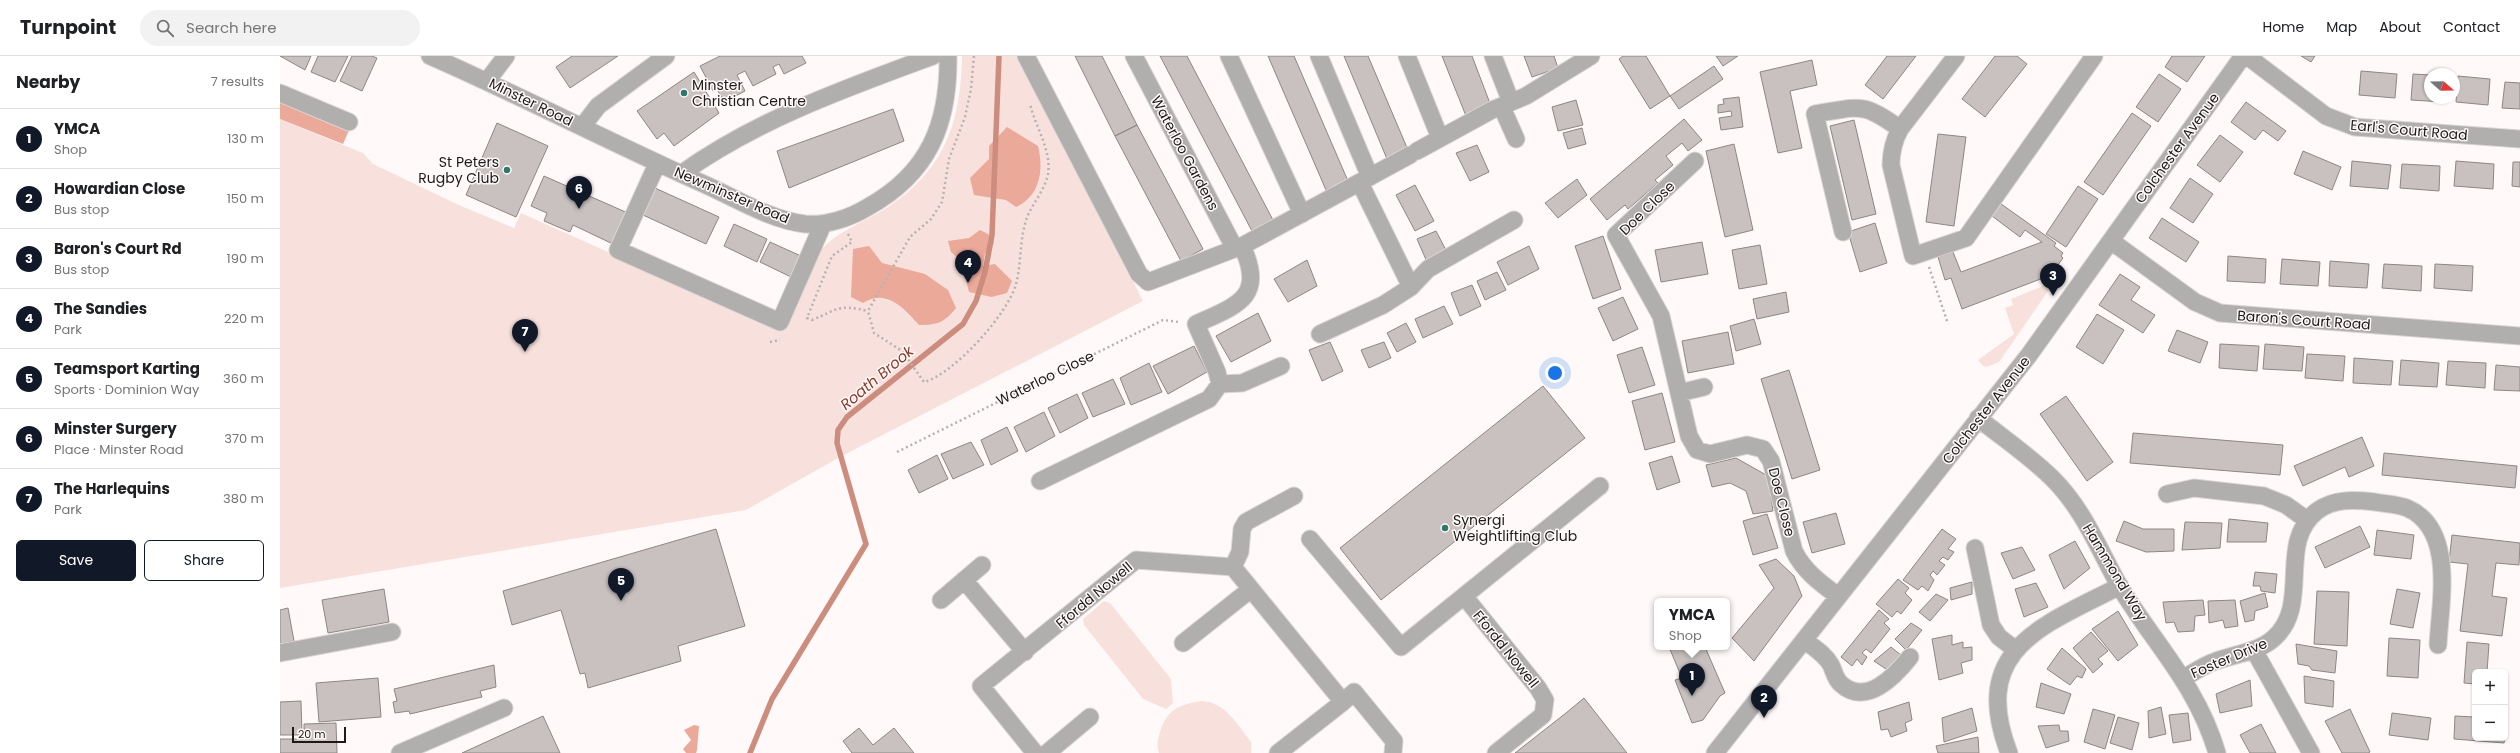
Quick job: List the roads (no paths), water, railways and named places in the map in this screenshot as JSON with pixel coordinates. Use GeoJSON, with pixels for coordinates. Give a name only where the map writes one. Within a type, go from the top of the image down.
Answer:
{"type":"FeatureCollection","features":[{"type":"Feature","properties":{"kind":"street","name":"Minster Road"},"geometry":{"type":"LineString","coordinates":[[430,56],[488,81],[630,152]]}},
{"type":"Feature","properties":{"kind":"street"},"geometry":{"type":"LineString","coordinates":[[488,81],[506,56]]}},
{"type":"Feature","properties":{"kind":"street"},"geometry":{"type":"LineString","coordinates":[[582,127],[598,106],[666,56]]}},
{"type":"Feature","properties":{"kind":"street"},"geometry":{"type":"LineString","coordinates":[[681,174],[703,158],[758,127],[824,98],[933,56]]}},
{"type":"Feature","properties":{"kind":"street","name":"Newminster Road"},"geometry":{"type":"LineString","coordinates":[[630,152],[778,217],[805,224],[823,224],[862,211],[886,198],[900,187],[920,165],[938,129],[946,108],[949,84],[948,56]]}},
{"type":"Feature","properties":{"kind":"street"},"geometry":{"type":"LineString","coordinates":[[1026,56],[1139,274],[1148,282],[1238,248],[1440,138],[1526,96],[1589,57]]}},
{"type":"Feature","properties":{"kind":"street","name":"Waterloo Gardens"},"geometry":{"type":"LineString","coordinates":[[1134,56],[1238,248]]}},
{"type":"Feature","properties":{"kind":"street"},"geometry":{"type":"LineString","coordinates":[[1229,56],[1302,214]]}},
{"type":"Feature","properties":{"kind":"street"},"geometry":{"type":"LineString","coordinates":[[1319,56],[1365,180],[1410,287]]}},
{"type":"Feature","properties":{"kind":"street"},"geometry":{"type":"LineString","coordinates":[[1407,56],[1440,138]]}},
{"type":"Feature","properties":{"kind":"street"},"geometry":{"type":"LineString","coordinates":[[1492,56],[1509,97],[1504,112],[1516,139]]}},
{"type":"Feature","properties":{"kind":"street"},"geometry":{"type":"LineString","coordinates":[[1956,56],[1900,129],[1894,141],[1891,165],[1918,254],[1966,238],[2094,56]]}},
{"type":"Feature","properties":{"kind":"street","name":"Earl's Court Road"},"geometry":{"type":"LineString","coordinates":[[2241,57],[2326,116],[2338,122],[2355,127],[2520,139]]}},
{"type":"Feature","properties":{"kind":"street","name":"Colchester Avenue"},"geometry":{"type":"LineString","coordinates":[[1715,753],[2029,355],[2241,57]]}},
{"type":"Feature","properties":{"kind":"street"},"geometry":{"type":"LineString","coordinates":[[280,93],[349,122]]}},
{"type":"Feature","properties":{"kind":"street"},"geometry":{"type":"LineString","coordinates":[[1843,232],[1815,114],[1861,106],[1878,113],[1900,129]]}},
{"type":"Feature","properties":{"kind":"street","name":"Doe Close"},"geometry":{"type":"LineString","coordinates":[[1695,161],[1616,235],[1661,316],[1689,436],[1697,450],[1710,454],[1747,445],[1763,449],[1771,461],[1794,551],[1799,562],[1838,596]]}},
{"type":"Feature","properties":{"kind":"street"},"geometry":{"type":"LineString","coordinates":[[657,164],[618,250],[780,322],[823,224]]}},
{"type":"Feature","properties":{"kind":"street"},"geometry":{"type":"LineString","coordinates":[[1320,334],[1383,305],[1410,287],[1428,269],[1514,220]]}},
{"type":"Feature","properties":{"kind":"street","name":"Baron's Court Road"},"geometry":{"type":"LineString","coordinates":[[2110,241],[2195,302],[2220,313],[2520,336]]}},
{"type":"Feature","properties":{"kind":"street"},"geometry":{"type":"LineString","coordinates":[[1220,384],[1217,372],[1196,324],[1230,308],[1243,299],[1248,291],[1252,271],[1238,248]]}},
{"type":"Feature","properties":{"kind":"street"},"geometry":{"type":"LineString","coordinates":[[1220,384],[1242,383],[1281,366]]}},
{"type":"Feature","properties":{"kind":"street"},"geometry":{"type":"LineString","coordinates":[[1040,481],[1209,399],[1220,384]]}},
{"type":"Feature","properties":{"kind":"street"},"geometry":{"type":"LineString","coordinates":[[1679,393],[1704,386]]}},
{"type":"Feature","properties":{"kind":"street","name":"Hammond Way"},"geometry":{"type":"LineString","coordinates":[[1978,418],[2054,480],[2088,525],[2120,586],[2184,678],[2202,711],[2217,753]]}},
{"type":"Feature","properties":{"kind":"street"},"geometry":{"type":"LineString","coordinates":[[1310,538],[1402,647],[1600,486]]}},
{"type":"Feature","properties":{"kind":"street"},"geometry":{"type":"LineString","coordinates":[[2167,494],[2194,488],[2264,496],[2286,505],[2308,520]]}},
{"type":"Feature","properties":{"kind":"street"},"geometry":{"type":"LineString","coordinates":[[1294,496],[1246,522],[1242,529],[1240,552],[1233,567],[1343,702]]}},
{"type":"Feature","properties":{"kind":"street","name":"Foster Drive"},"geometry":{"type":"LineString","coordinates":[[2184,678],[2212,662],[2254,650],[2274,638],[2289,618],[2292,608],[2298,540],[2308,520],[2329,504],[2355,500],[2407,508],[2428,524],[2437,537],[2441,570],[2438,645]]}},
{"type":"Feature","properties":{"kind":"street"},"geometry":{"type":"LineString","coordinates":[[1975,548],[1992,625],[1998,637],[2016,650]]}},
{"type":"Feature","properties":{"kind":"street","name":"Ffordd Nowell"},"geometry":{"type":"LineString","coordinates":[[1035,753],[981,686],[1025,652],[1136,560],[1233,567]]}},
{"type":"Feature","properties":{"kind":"street"},"geometry":{"type":"LineString","coordinates":[[940,600],[982,565]]}},
{"type":"Feature","properties":{"kind":"street"},"geometry":{"type":"LineString","coordinates":[[964,580],[1025,652]]}},
{"type":"Feature","properties":{"kind":"street"},"geometry":{"type":"LineString","coordinates":[[2009,753],[2000,730],[1997,693],[2001,673],[2016,650],[2044,626],[2120,586]]}},
{"type":"Feature","properties":{"kind":"street"},"geometry":{"type":"LineString","coordinates":[[1183,643],[1251,589]]}},
{"type":"Feature","properties":{"kind":"street","name":"Ffordd Nowell"},"geometry":{"type":"LineString","coordinates":[[1464,596],[1538,688],[1545,700],[1543,715],[1496,753]]}},
{"type":"Feature","properties":{"kind":"street"},"geometry":{"type":"LineString","coordinates":[[280,653],[392,632]]}},
{"type":"Feature","properties":{"kind":"street"},"geometry":{"type":"LineString","coordinates":[[1804,640],[1826,658],[1840,684],[1858,691],[1868,690],[1886,683],[1910,657]]}},
{"type":"Feature","properties":{"kind":"street"},"geometry":{"type":"LineString","coordinates":[[2254,650],[2311,753]]}},
{"type":"Feature","properties":{"kind":"street"},"geometry":{"type":"LineString","coordinates":[[1278,753],[1354,692],[1394,741],[1393,753]]}},
{"type":"Feature","properties":{"kind":"street"},"geometry":{"type":"LineString","coordinates":[[400,753],[504,708]]}},
{"type":"Feature","properties":{"kind":"street"},"geometry":{"type":"LineString","coordinates":[[1047,753],[1090,717]]}},
{"type":"Feature","properties":{"kind":"waterway","name":"Roath Brook"},"geometry":{"type":"LineString","coordinates":[[750,753],[772,699],[866,544],[837,443],[838,430],[847,417],[963,324],[976,301],[985,272],[992,235],[999,56]]}},
{"type":"Feature","properties":{"kind":"place","name":"Minster Christian Centre"},"geometry":{"type":"Point","coordinates":[684,93]}},
{"type":"Feature","properties":{"kind":"place","name":"St Peters Rugby Club"},"geometry":{"type":"Point","coordinates":[507,170]}},
{"type":"Feature","properties":{"kind":"place","name":"Minster Surgery"},"geometry":{"type":"Point","coordinates":[579,209]}},
{"type":"Feature","properties":{"kind":"place","name":"The Sandies"},"geometry":{"type":"Point","coordinates":[968,283]}},
{"type":"Feature","properties":{"kind":"place","name":"Baron's Court Rd"},"geometry":{"type":"Point","coordinates":[2053,296]}},
{"type":"Feature","properties":{"kind":"place","name":"The Harlequins"},"geometry":{"type":"Point","coordinates":[525,352]}},
{"type":"Feature","properties":{"kind":"place","name":"Synergi Weightlifting Club"},"geometry":{"type":"Point","coordinates":[1445,528]}},
{"type":"Feature","properties":{"kind":"place","name":"Teamsport Karting"},"geometry":{"type":"Point","coordinates":[621,601]}},
{"type":"Feature","properties":{"kind":"place","name":"YMCA"},"geometry":{"type":"Point","coordinates":[1692,696]}},
{"type":"Feature","properties":{"kind":"place","name":"Howardian Close"},"geometry":{"type":"Point","coordinates":[1764,718]}}]}
